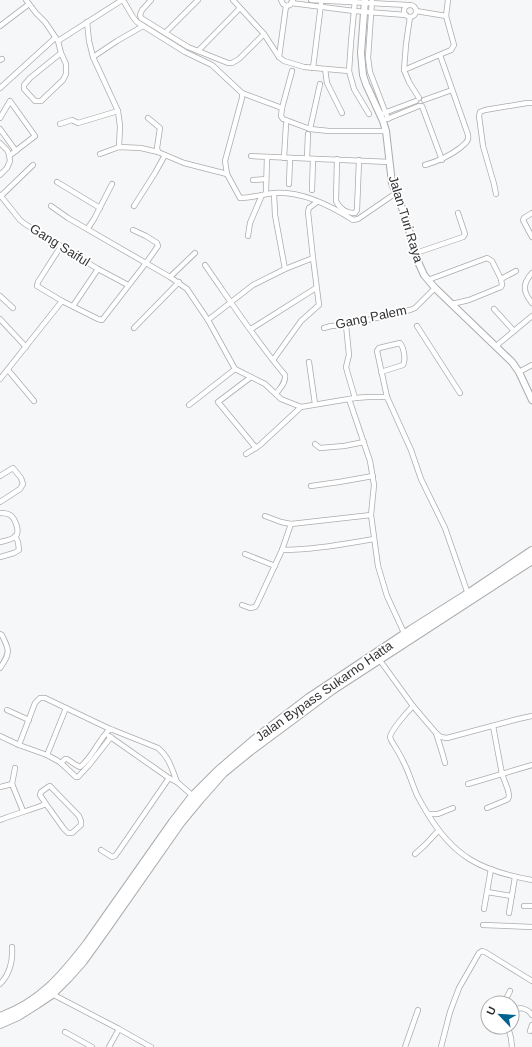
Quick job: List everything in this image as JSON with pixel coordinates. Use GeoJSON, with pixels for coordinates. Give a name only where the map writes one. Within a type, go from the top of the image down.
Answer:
{"type":"FeatureCollection","features":[{"type":"Feature","properties":{"kind":"highway","name":"Jalan Bypass Sukarno Hatta"},"geometry":{"type":"LineString","coordinates":[[195,799],[210,778],[222,767],[309,698],[532,551]]}},
{"type":"Feature","properties":{"kind":"highway","name":"Jalan Bypass Sukarno Hatta"},"geometry":{"type":"LineString","coordinates":[[0,1024],[31,1008],[52,994],[68,978],[83,961],[105,924],[169,828],[195,799],[223,773],[332,690],[532,560]]}},
{"type":"Feature","properties":{"kind":"highway","name":"Jalan Bypass Sukarno Hatta"},"geometry":{"type":"LineString","coordinates":[[0,1017],[16,1011],[43,993],[74,961],[105,924]]}},
{"type":"Feature","properties":{"kind":"street"},"geometry":{"type":"LineString","coordinates":[[0,88],[56,40],[122,0],[133,17],[143,26],[185,52],[212,65],[242,93],[282,108]]}},
{"type":"Feature","properties":{"kind":"street"},"geometry":{"type":"LineString","coordinates":[[151,0],[142,10],[140,16],[144,20],[188,47],[228,63],[232,63],[238,59],[264,34]]}},
{"type":"Feature","properties":{"kind":"street"},"geometry":{"type":"LineString","coordinates":[[165,33],[198,0]]}},
{"type":"Feature","properties":{"kind":"street"},"geometry":{"type":"LineString","coordinates":[[233,0],[264,34],[279,57],[287,63],[304,68],[349,71]]}},
{"type":"Feature","properties":{"kind":"street"},"geometry":{"type":"LineString","coordinates":[[281,0],[286,6]]}},
{"type":"Feature","properties":{"kind":"street"},"geometry":{"type":"LineString","coordinates":[[311,0],[410,3],[415,7],[416,11]]}},
{"type":"Feature","properties":{"kind":"street"},"geometry":{"type":"LineString","coordinates":[[313,68],[321,0]]}},
{"type":"Feature","properties":{"kind":"street"},"geometry":{"type":"LineString","coordinates":[[404,70],[451,50],[454,45],[446,16],[448,0]]}},
{"type":"Feature","properties":{"kind":"street"},"geometry":{"type":"LineString","coordinates":[[355,1],[349,71],[354,89],[369,114]]}},
{"type":"Feature","properties":{"kind":"street"},"geometry":{"type":"LineString","coordinates":[[0,26],[27,2],[44,22],[56,40],[66,64],[66,76],[41,101],[34,101],[23,86],[30,78],[61,53]]}},
{"type":"Feature","properties":{"kind":"street"},"geometry":{"type":"LineString","coordinates":[[279,57],[286,6],[292,2],[320,7],[408,16],[414,16],[416,11]]}},
{"type":"Feature","properties":{"kind":"street","name":"Jalan Turi Raya"},"geometry":{"type":"LineString","coordinates":[[365,2],[367,12],[361,53],[363,75],[366,84],[384,113],[392,182],[404,213],[422,270],[435,288],[512,362],[519,372],[532,400]]}},
{"type":"Feature","properties":{"kind":"street"},"geometry":{"type":"LineString","coordinates":[[367,12],[372,2]]}},
{"type":"Feature","properties":{"kind":"street"},"geometry":{"type":"LineString","coordinates":[[386,120],[424,104],[406,77],[404,70],[408,16],[404,11],[410,3]]}},
{"type":"Feature","properties":{"kind":"street"},"geometry":{"type":"LineString","coordinates":[[198,51],[240,8]]}},
{"type":"Feature","properties":{"kind":"street"},"geometry":{"type":"LineString","coordinates":[[416,11],[446,16]]}},
{"type":"Feature","properties":{"kind":"street"},"geometry":{"type":"LineString","coordinates":[[87,22],[89,41],[93,57],[118,111],[120,126],[119,147]]}},
{"type":"Feature","properties":{"kind":"street"},"geometry":{"type":"LineString","coordinates":[[93,57],[143,26]]}},
{"type":"Feature","properties":{"kind":"street"},"geometry":{"type":"LineString","coordinates":[[425,165],[442,160],[451,155],[464,145],[468,139],[466,129],[440,55]]}},
{"type":"Feature","properties":{"kind":"street"},"geometry":{"type":"LineString","coordinates":[[325,69],[327,83],[342,113]]}},
{"type":"Feature","properties":{"kind":"street"},"geometry":{"type":"LineString","coordinates":[[292,71],[280,116],[283,119],[309,132],[329,130],[386,131]]}},
{"type":"Feature","properties":{"kind":"street"},"geometry":{"type":"LineString","coordinates":[[307,158],[309,132],[320,84]]}},
{"type":"Feature","properties":{"kind":"street"},"geometry":{"type":"LineString","coordinates":[[384,113],[452,90]]}},
{"type":"Feature","properties":{"kind":"street"},"geometry":{"type":"LineString","coordinates":[[242,93],[242,98],[225,161],[227,174],[240,198],[249,198],[274,193],[292,193],[338,210],[353,220],[358,219],[396,193]]}},
{"type":"Feature","properties":{"kind":"street"},"geometry":{"type":"LineString","coordinates":[[420,100],[416,104],[421,106],[442,160]]}},
{"type":"Feature","properties":{"kind":"street"},"geometry":{"type":"LineString","coordinates":[[0,118],[10,101],[35,136],[9,156]]}},
{"type":"Feature","properties":{"kind":"street"},"geometry":{"type":"LineString","coordinates":[[496,194],[483,146],[479,116],[480,112],[532,103]]}},
{"type":"Feature","properties":{"kind":"street"},"geometry":{"type":"LineString","coordinates":[[60,124],[72,120],[78,123],[118,111]]}},
{"type":"Feature","properties":{"kind":"street"},"geometry":{"type":"LineString","coordinates":[[148,118],[160,128],[156,148],[158,152]]}},
{"type":"Feature","properties":{"kind":"street"},"geometry":{"type":"LineString","coordinates":[[284,158],[286,124]]}},
{"type":"Feature","properties":{"kind":"street"},"geometry":{"type":"LineString","coordinates":[[0,129],[16,151]]}},
{"type":"Feature","properties":{"kind":"street"},"geometry":{"type":"LineString","coordinates":[[0,144],[8,150],[10,164],[8,168],[0,175]]}},
{"type":"Feature","properties":{"kind":"street"},"geometry":{"type":"LineString","coordinates":[[100,154],[119,147],[136,147],[158,152],[184,163],[227,174]]}},
{"type":"Feature","properties":{"kind":"street"},"geometry":{"type":"LineString","coordinates":[[134,206],[156,173],[165,155]]}},
{"type":"Feature","properties":{"kind":"street"},"geometry":{"type":"LineString","coordinates":[[251,156],[390,162]]}},
{"type":"Feature","properties":{"kind":"street"},"geometry":{"type":"LineString","coordinates":[[248,236],[250,223],[264,194],[267,157]]}},
{"type":"Feature","properties":{"kind":"street"},"geometry":{"type":"LineString","coordinates":[[289,184],[290,158]]}},
{"type":"Feature","properties":{"kind":"street"},"geometry":{"type":"LineString","coordinates":[[312,190],[313,159]]}},
{"type":"Feature","properties":{"kind":"street"},"geometry":{"type":"LineString","coordinates":[[337,159],[337,204],[352,214],[355,214],[357,210],[359,160]]}},
{"type":"Feature","properties":{"kind":"street"},"geometry":{"type":"LineString","coordinates":[[1,196],[33,165]]}},
{"type":"Feature","properties":{"kind":"street"},"geometry":{"type":"LineString","coordinates":[[253,180],[266,179]]}},
{"type":"Feature","properties":{"kind":"street"},"geometry":{"type":"LineString","coordinates":[[57,182],[100,208]]}},
{"type":"Feature","properties":{"kind":"street"},"geometry":{"type":"LineString","coordinates":[[88,228],[112,184]]}},
{"type":"Feature","properties":{"kind":"street"},"geometry":{"type":"LineString","coordinates":[[274,193],[276,219],[285,269]]}},
{"type":"Feature","properties":{"kind":"street","name":"Gang Saiful"},"geometry":{"type":"LineString","coordinates":[[1,196],[20,220],[98,269],[128,285]]}},
{"type":"Feature","properties":{"kind":"street"},"geometry":{"type":"LineString","coordinates":[[272,360],[301,321],[318,306],[319,301],[316,288],[308,212],[309,208],[317,202]]}},
{"type":"Feature","properties":{"kind":"street"},"geometry":{"type":"LineString","coordinates":[[51,206],[68,218],[88,228],[170,277],[187,289],[208,320],[235,369],[265,384],[285,401],[301,407]]}},
{"type":"Feature","properties":{"kind":"street"},"geometry":{"type":"LineString","coordinates":[[416,253],[463,237],[465,234],[458,213]]}},
{"type":"Feature","properties":{"kind":"street"},"geometry":{"type":"LineString","coordinates":[[532,213],[523,220],[532,237]]}},
{"type":"Feature","properties":{"kind":"street"},"geometry":{"type":"LineString","coordinates":[[61,246],[37,286],[62,301],[102,320],[157,247],[157,243],[133,230]]}},
{"type":"Feature","properties":{"kind":"street"},"geometry":{"type":"LineString","coordinates":[[170,277],[195,253]]}},
{"type":"Feature","properties":{"kind":"street"},"geometry":{"type":"LineString","coordinates":[[208,320],[253,285],[285,269],[313,258]]}},
{"type":"Feature","properties":{"kind":"street"},"geometry":{"type":"LineString","coordinates":[[428,280],[487,258],[492,261],[501,279],[501,287],[469,300],[452,304]]}},
{"type":"Feature","properties":{"kind":"street"},"geometry":{"type":"LineString","coordinates":[[205,266],[285,376],[284,382],[276,394]]}},
{"type":"Feature","properties":{"kind":"street"},"geometry":{"type":"LineString","coordinates":[[73,306],[98,269]]}},
{"type":"Feature","properties":{"kind":"street"},"geometry":{"type":"LineString","coordinates":[[501,279],[516,271]]}},
{"type":"Feature","properties":{"kind":"street"},"geometry":{"type":"LineString","coordinates":[[532,273],[526,282],[525,288],[528,298],[532,303]]}},
{"type":"Feature","properties":{"kind":"street"},"geometry":{"type":"LineString","coordinates":[[134,328],[178,282]]}},
{"type":"Feature","properties":{"kind":"street"},"geometry":{"type":"LineString","coordinates":[[251,329],[316,288]]}},
{"type":"Feature","properties":{"kind":"street","name":"Gang Palem"},"geometry":{"type":"LineString","coordinates":[[324,328],[346,325],[410,310],[415,308],[435,288]]}},
{"type":"Feature","properties":{"kind":"street"},"geometry":{"type":"LineString","coordinates":[[0,296],[13,308]]}},
{"type":"Feature","properties":{"kind":"street"},"geometry":{"type":"LineString","coordinates":[[0,379],[62,301]]}},
{"type":"Feature","properties":{"kind":"street"},"geometry":{"type":"LineString","coordinates":[[494,309],[514,331]]}},
{"type":"Feature","properties":{"kind":"street"},"geometry":{"type":"LineString","coordinates":[[496,346],[532,316]]}},
{"type":"Feature","properties":{"kind":"street"},"geometry":{"type":"LineString","coordinates":[[0,319],[26,347]]}},
{"type":"Feature","properties":{"kind":"street"},"geometry":{"type":"LineString","coordinates":[[346,325],[349,355],[346,367],[352,398],[373,476],[374,485],[371,515],[378,566],[387,596],[405,635]]}},
{"type":"Feature","properties":{"kind":"street"},"geometry":{"type":"LineString","coordinates":[[417,326],[460,393]]}},
{"type":"Feature","properties":{"kind":"street"},"geometry":{"type":"LineString","coordinates":[[381,372],[404,364],[405,361],[402,344],[398,342],[378,349],[377,353],[381,372],[387,397],[421,479],[445,528],[468,594]]}},
{"type":"Feature","properties":{"kind":"street"},"geometry":{"type":"LineString","coordinates":[[309,362],[314,404]]}},
{"type":"Feature","properties":{"kind":"street"},"geometry":{"type":"LineString","coordinates":[[519,372],[532,365]]}},
{"type":"Feature","properties":{"kind":"street"},"geometry":{"type":"LineString","coordinates":[[190,405],[235,369]]}},
{"type":"Feature","properties":{"kind":"street"},"geometry":{"type":"LineString","coordinates":[[8,370],[34,401]]}},
{"type":"Feature","properties":{"kind":"street"},"geometry":{"type":"LineString","coordinates":[[251,377],[218,402],[256,448]]}},
{"type":"Feature","properties":{"kind":"street"},"geometry":{"type":"LineString","coordinates":[[246,454],[256,448],[276,431],[301,407],[352,398],[387,397]]}},
{"type":"Feature","properties":{"kind":"street"},"geometry":{"type":"LineString","coordinates":[[315,444],[318,447],[323,448],[364,442]]}},
{"type":"Feature","properties":{"kind":"street"},"geometry":{"type":"LineString","coordinates":[[0,476],[13,468],[21,478],[23,484],[20,489],[0,502]]}},
{"type":"Feature","properties":{"kind":"street"},"geometry":{"type":"LineString","coordinates":[[311,486],[373,476]]}},
{"type":"Feature","properties":{"kind":"street"},"geometry":{"type":"LineString","coordinates":[[0,513],[10,515],[14,518],[19,550],[0,557]]}},
{"type":"Feature","properties":{"kind":"street"},"geometry":{"type":"LineString","coordinates":[[264,516],[291,524],[371,515]]}},
{"type":"Feature","properties":{"kind":"street"},"geometry":{"type":"LineString","coordinates":[[242,606],[250,608],[255,607],[282,550],[291,524]]}},
{"type":"Feature","properties":{"kind":"street"},"geometry":{"type":"LineString","coordinates":[[0,542],[16,536]]}},
{"type":"Feature","properties":{"kind":"street"},"geometry":{"type":"LineString","coordinates":[[282,550],[314,548],[374,539]]}},
{"type":"Feature","properties":{"kind":"street"},"geometry":{"type":"LineString","coordinates":[[245,554],[275,566]]}},
{"type":"Feature","properties":{"kind":"street"},"geometry":{"type":"LineString","coordinates":[[0,634],[2,635],[4,643],[8,649],[7,656],[0,668]]}},
{"type":"Feature","properties":{"kind":"street"},"geometry":{"type":"LineString","coordinates":[[379,659],[413,706],[441,737],[447,738],[532,716]]}},
{"type":"Feature","properties":{"kind":"street"},"geometry":{"type":"LineString","coordinates":[[19,745],[36,703],[40,698],[45,698],[110,729],[158,748],[169,760],[177,782]]}},
{"type":"Feature","properties":{"kind":"street"},"geometry":{"type":"LineString","coordinates":[[413,706],[390,736],[403,760],[417,796],[438,831],[460,854],[475,863],[515,877],[532,880]]}},
{"type":"Feature","properties":{"kind":"street"},"geometry":{"type":"LineString","coordinates":[[47,755],[66,708]]}},
{"type":"Feature","properties":{"kind":"street"},"geometry":{"type":"LineString","coordinates":[[7,710],[29,720]]}},
{"type":"Feature","properties":{"kind":"street"},"geometry":{"type":"LineString","coordinates":[[486,808],[504,802],[508,799],[509,794],[502,774],[493,726]]}},
{"type":"Feature","properties":{"kind":"street"},"geometry":{"type":"LineString","coordinates":[[61,763],[67,759],[80,767],[110,729]]}},
{"type":"Feature","properties":{"kind":"street"},"geometry":{"type":"LineString","coordinates":[[436,733],[444,763]]}},
{"type":"Feature","properties":{"kind":"street"},"geometry":{"type":"LineString","coordinates":[[106,734],[177,782],[195,799]]}},
{"type":"Feature","properties":{"kind":"street"},"geometry":{"type":"LineString","coordinates":[[0,736],[19,745],[47,755],[61,763],[76,777],[78,777],[90,764],[111,737]]}},
{"type":"Feature","properties":{"kind":"street"},"geometry":{"type":"LineString","coordinates":[[468,784],[532,765]]}},
{"type":"Feature","properties":{"kind":"street"},"geometry":{"type":"LineString","coordinates":[[15,768],[12,784],[23,811]]}},
{"type":"Feature","properties":{"kind":"street"},"geometry":{"type":"LineString","coordinates":[[102,850],[112,857],[115,856],[169,778]]}},
{"type":"Feature","properties":{"kind":"street"},"geometry":{"type":"LineString","coordinates":[[0,787],[12,784]]}},
{"type":"Feature","properties":{"kind":"street"},"geometry":{"type":"LineString","coordinates":[[50,786],[79,816],[82,821],[81,825],[72,833],[68,833],[46,804],[40,795],[41,792],[50,786]]}},
{"type":"Feature","properties":{"kind":"street"},"geometry":{"type":"LineString","coordinates":[[0,820],[46,804]]}},
{"type":"Feature","properties":{"kind":"street"},"geometry":{"type":"LineString","coordinates":[[428,814],[438,814],[453,808]]}},
{"type":"Feature","properties":{"kind":"street"},"geometry":{"type":"LineString","coordinates":[[415,854],[438,831]]}},
{"type":"Feature","properties":{"kind":"street"},"geometry":{"type":"LineString","coordinates":[[484,909],[491,869]]}},
{"type":"Feature","properties":{"kind":"street"},"geometry":{"type":"LineString","coordinates":[[509,913],[515,877]]}},
{"type":"Feature","properties":{"kind":"street"},"geometry":{"type":"LineString","coordinates":[[487,892],[512,896]]}},
{"type":"Feature","properties":{"kind":"street"},"geometry":{"type":"LineString","coordinates":[[524,906],[532,906]]}},
{"type":"Feature","properties":{"kind":"street"},"geometry":{"type":"LineString","coordinates":[[483,925],[532,927]]}},
{"type":"Feature","properties":{"kind":"street"},"geometry":{"type":"LineString","coordinates":[[0,984],[10,971],[13,955],[12,948]]}},
{"type":"Feature","properties":{"kind":"street"},"geometry":{"type":"LineString","coordinates":[[441,1047],[450,1012],[459,988],[479,953],[482,951],[485,952],[532,981]]}},
{"type":"Feature","properties":{"kind":"street"},"geometry":{"type":"LineString","coordinates":[[508,995],[510,991]]}},
{"type":"Feature","properties":{"kind":"street"},"geometry":{"type":"LineString","coordinates":[[52,994],[151,1047]]}},
{"type":"Feature","properties":{"kind":"street"},"geometry":{"type":"LineString","coordinates":[[520,1008],[530,1012],[532,1015]]}},
{"type":"Feature","properties":{"kind":"street"},"geometry":{"type":"LineString","coordinates":[[405,1047],[418,1010]]}},
{"type":"Feature","properties":{"kind":"street"},"geometry":{"type":"LineString","coordinates":[[530,1031],[532,1025]]}},
{"type":"Feature","properties":{"kind":"street"},"geometry":{"type":"LineString","coordinates":[[109,1047],[119,1029]]}},
{"type":"Feature","properties":{"kind":"street"},"geometry":{"type":"LineString","coordinates":[[66,1032],[92,1047]]}},
{"type":"Feature","properties":{"kind":"street"},"geometry":{"type":"LineString","coordinates":[[510,1035],[512,1047]]}}]}
